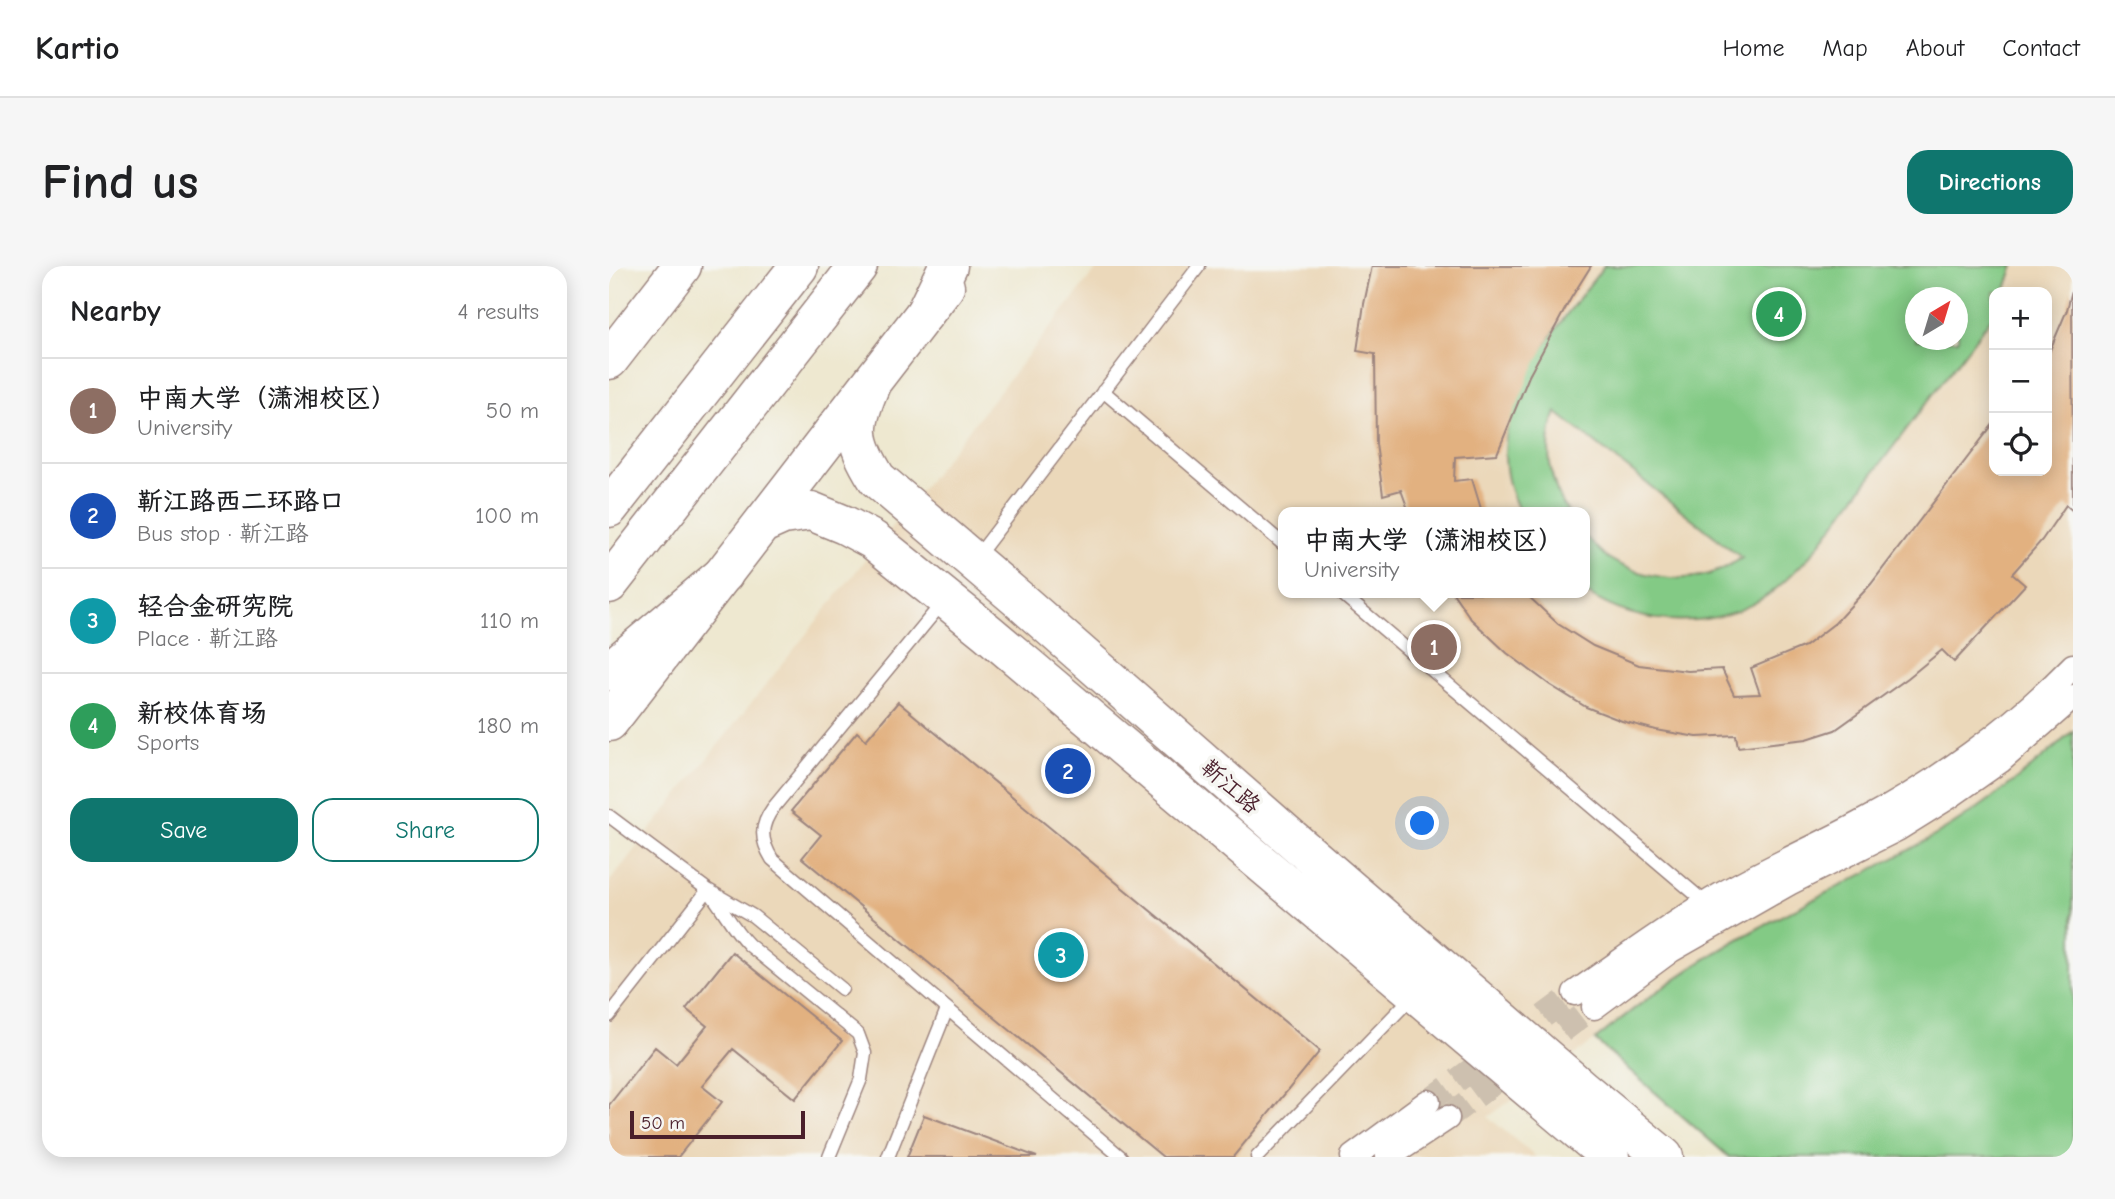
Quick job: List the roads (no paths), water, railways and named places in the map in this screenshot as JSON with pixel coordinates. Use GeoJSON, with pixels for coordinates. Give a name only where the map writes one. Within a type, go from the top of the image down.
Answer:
{"type":"FeatureCollection","features":[{"type":"Feature","properties":{"kind":"main road"},"geometry":{"type":"LineString","coordinates":[[609,360],[683,266]]}},
{"type":"Feature","properties":{"kind":"main road"},"geometry":{"type":"LineString","coordinates":[[609,508],[799,266]]}},
{"type":"Feature","properties":{"kind":"main road"},"geometry":{"type":"LineString","coordinates":[[609,584],[859,266]]}},
{"type":"Feature","properties":{"kind":"main road"},"geometry":{"type":"LineString","coordinates":[[925,313],[947,266]]}},
{"type":"Feature","properties":{"kind":"main road"},"geometry":{"type":"LineString","coordinates":[[609,722],[962,266]]}},
{"type":"Feature","properties":{"kind":"main road","name":"靳江路"},"geometry":{"type":"LineString","coordinates":[[871,384],[858,414],[858,440],[865,460],[877,479],[1315,860],[1664,1157]]}},
{"type":"Feature","properties":{"kind":"main road","name":"靳江路"},"geometry":{"type":"LineString","coordinates":[[765,523],[783,515],[811,511],[845,524],[873,540],[1611,1157]]}},
{"type":"Feature","properties":{"kind":"main road"},"geometry":{"type":"LineString","coordinates":[[609,671],[724,574]]}},
{"type":"Feature","properties":{"kind":"street"},"geometry":{"type":"LineString","coordinates":[[2073,666],[2029,707],[1959,763],[1862,823],[1707,904],[1585,1000],[1790,883],[1897,829],[2000,761],[2073,697]]}},
{"type":"Feature","properties":{"kind":"street"},"geometry":{"type":"LineString","coordinates":[[1353,1157],[1437,1110],[1388,1157]]}},
{"type":"Feature","properties":{"kind":"lane"},"geometry":{"type":"LineString","coordinates":[[973,561],[1199,266]]}},
{"type":"Feature","properties":{"kind":"lane"},"geometry":{"type":"LineString","coordinates":[[1103,391],[1278,540]]}},
{"type":"Feature","properties":{"kind":"lane"},"geometry":{"type":"LineString","coordinates":[[1347,598],[1707,904]]}},
{"type":"Feature","properties":{"kind":"lane"},"geometry":{"type":"LineString","coordinates":[[945,599],[773,808],[762,831],[764,845],[772,859],[1121,1157]]}},
{"type":"Feature","properties":{"kind":"lane"},"geometry":{"type":"LineString","coordinates":[[609,816],[708,891],[753,916],[842,989]]}},
{"type":"Feature","properties":{"kind":"lane"},"geometry":{"type":"LineString","coordinates":[[609,1016],[708,891]]}},
{"type":"Feature","properties":{"kind":"lane"},"geometry":{"type":"LineString","coordinates":[[708,891],[748,945],[858,1034],[866,1053],[861,1079],[829,1157]]}},
{"type":"Feature","properties":{"kind":"lane"},"geometry":{"type":"LineString","coordinates":[[1257,1157],[1416,993]]}},
{"type":"Feature","properties":{"kind":"lane"},"geometry":{"type":"LineString","coordinates":[[888,1157],[947,1009]]}},
{"type":"Feature","properties":{"kind":"tunnel"},"geometry":{"type":"LineString","coordinates":[[1428,1102],[1575,993]]}},
{"type":"Feature","properties":{"kind":"tunnel"},"geometry":{"type":"LineString","coordinates":[[1447,1118],[1594,1007]]}},
{"type":"Feature","properties":{"kind":"place","name":"新校体育场"},"geometry":{"type":"Point","coordinates":[1779,314]}},
{"type":"Feature","properties":{"kind":"place","name":"中南大学（潇湘校区）"},"geometry":{"type":"Point","coordinates":[1434,647]}},
{"type":"Feature","properties":{"kind":"place","name":"靳江路西二环路口"},"geometry":{"type":"Point","coordinates":[1068,771]}},
{"type":"Feature","properties":{"kind":"place","name":"轻合金研究院"},"geometry":{"type":"Point","coordinates":[1061,955]}}]}
